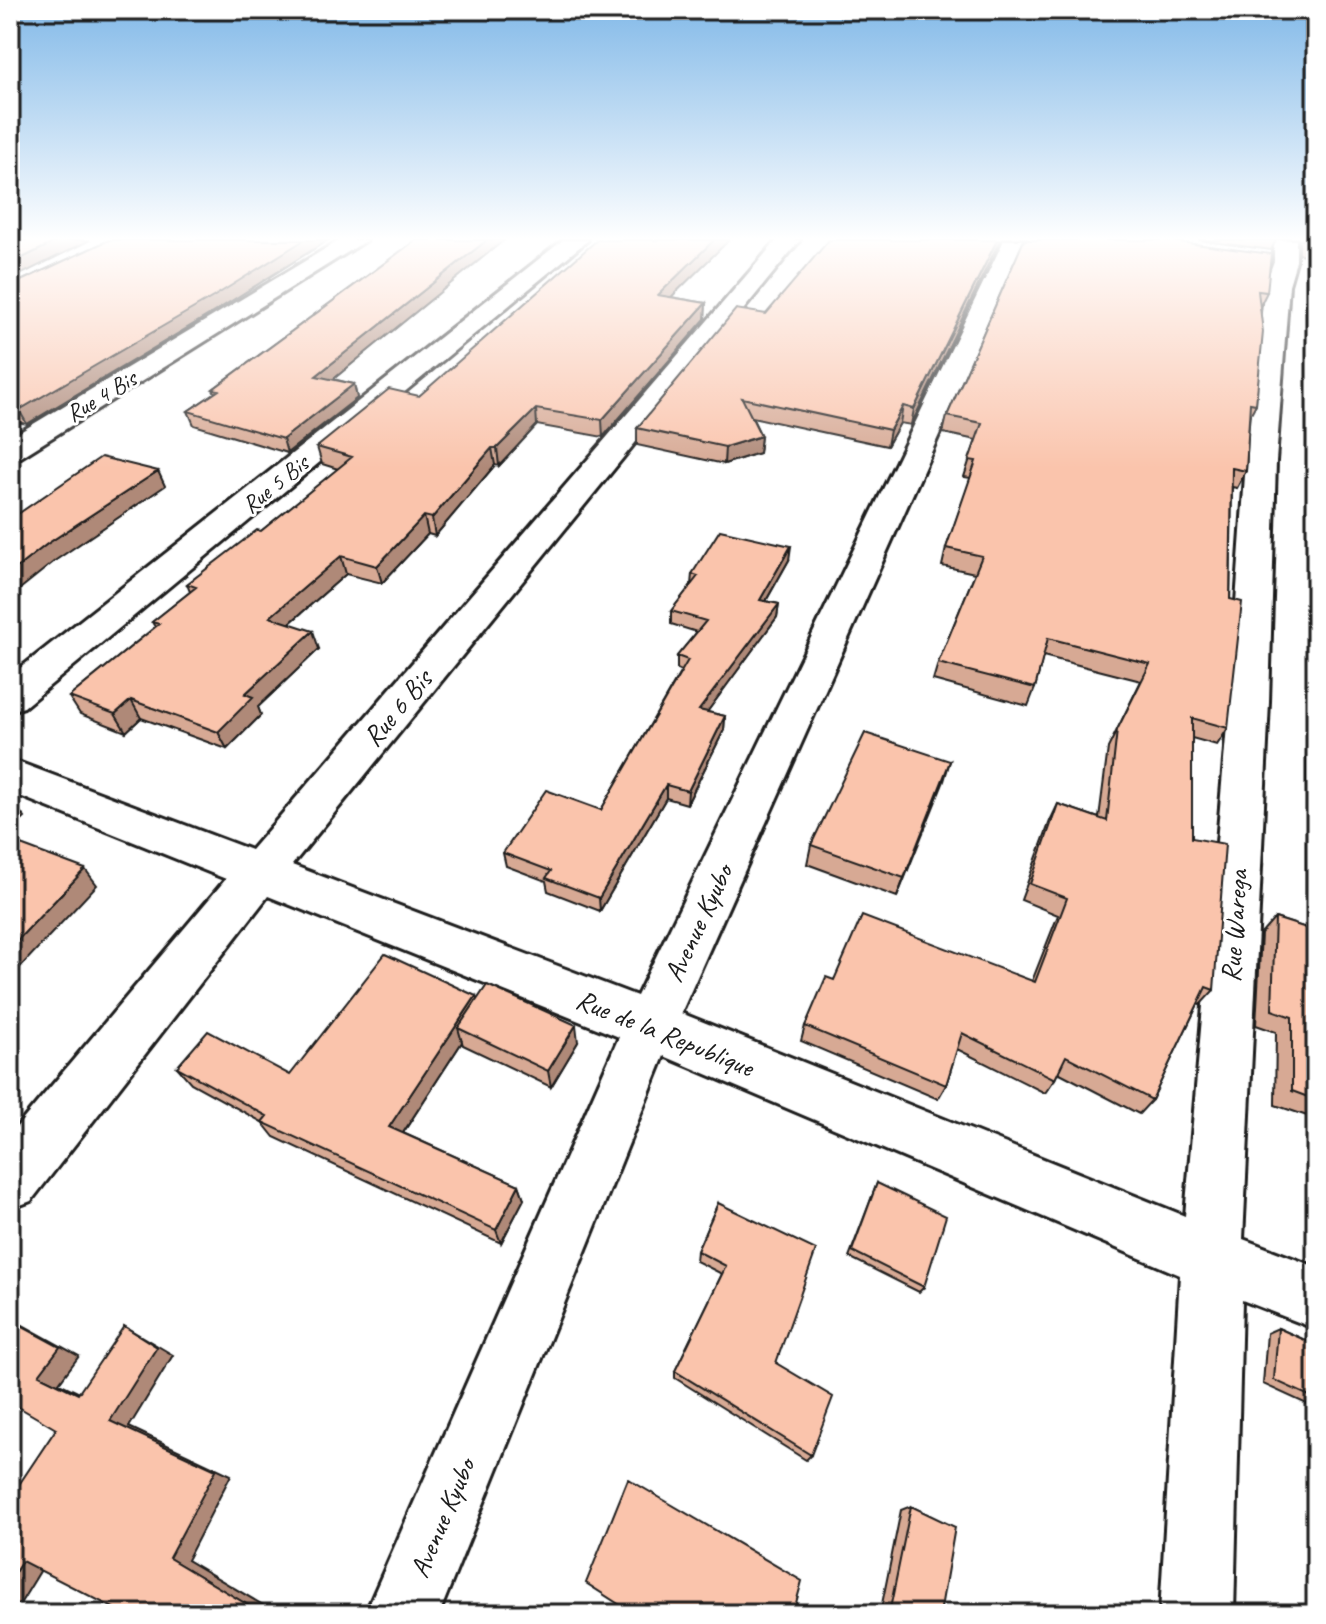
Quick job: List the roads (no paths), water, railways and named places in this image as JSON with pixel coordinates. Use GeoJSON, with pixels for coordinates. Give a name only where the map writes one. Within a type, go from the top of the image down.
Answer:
{"type":"FeatureCollection","features":[{"type":"Feature","properties":{"kind":"street","name":"Rue 4 Bis"},"geometry":{"type":"LineString","coordinates":[[10,451],[232,316]]}},
{"type":"Feature","properties":{"kind":"street","name":"Rue 5 Bis"},"geometry":{"type":"LineString","coordinates":[[10,697],[483,316]]}},
{"type":"Feature","properties":{"kind":"street","name":"Rue 6 Bis"},"geometry":{"type":"LineString","coordinates":[[10,1180],[258,874],[726,316]]}},
{"type":"Feature","properties":{"kind":"street","name":"Avenue Kyubo"},"geometry":{"type":"LineString","coordinates":[[402,1614],[650,1025],[980,316]]}},
{"type":"Feature","properties":{"kind":"street","name":"Rue Warega"},"geometry":{"type":"LineString","coordinates":[[1197,1614],[1212,1258],[1249,702],[1261,461],[1274,316]]}},
{"type":"Feature","properties":{"kind":"street","name":"Rue de la Republique"},"geometry":{"type":"LineString","coordinates":[[10,775],[650,1025],[1212,1258],[1316,1298]]}}]}
